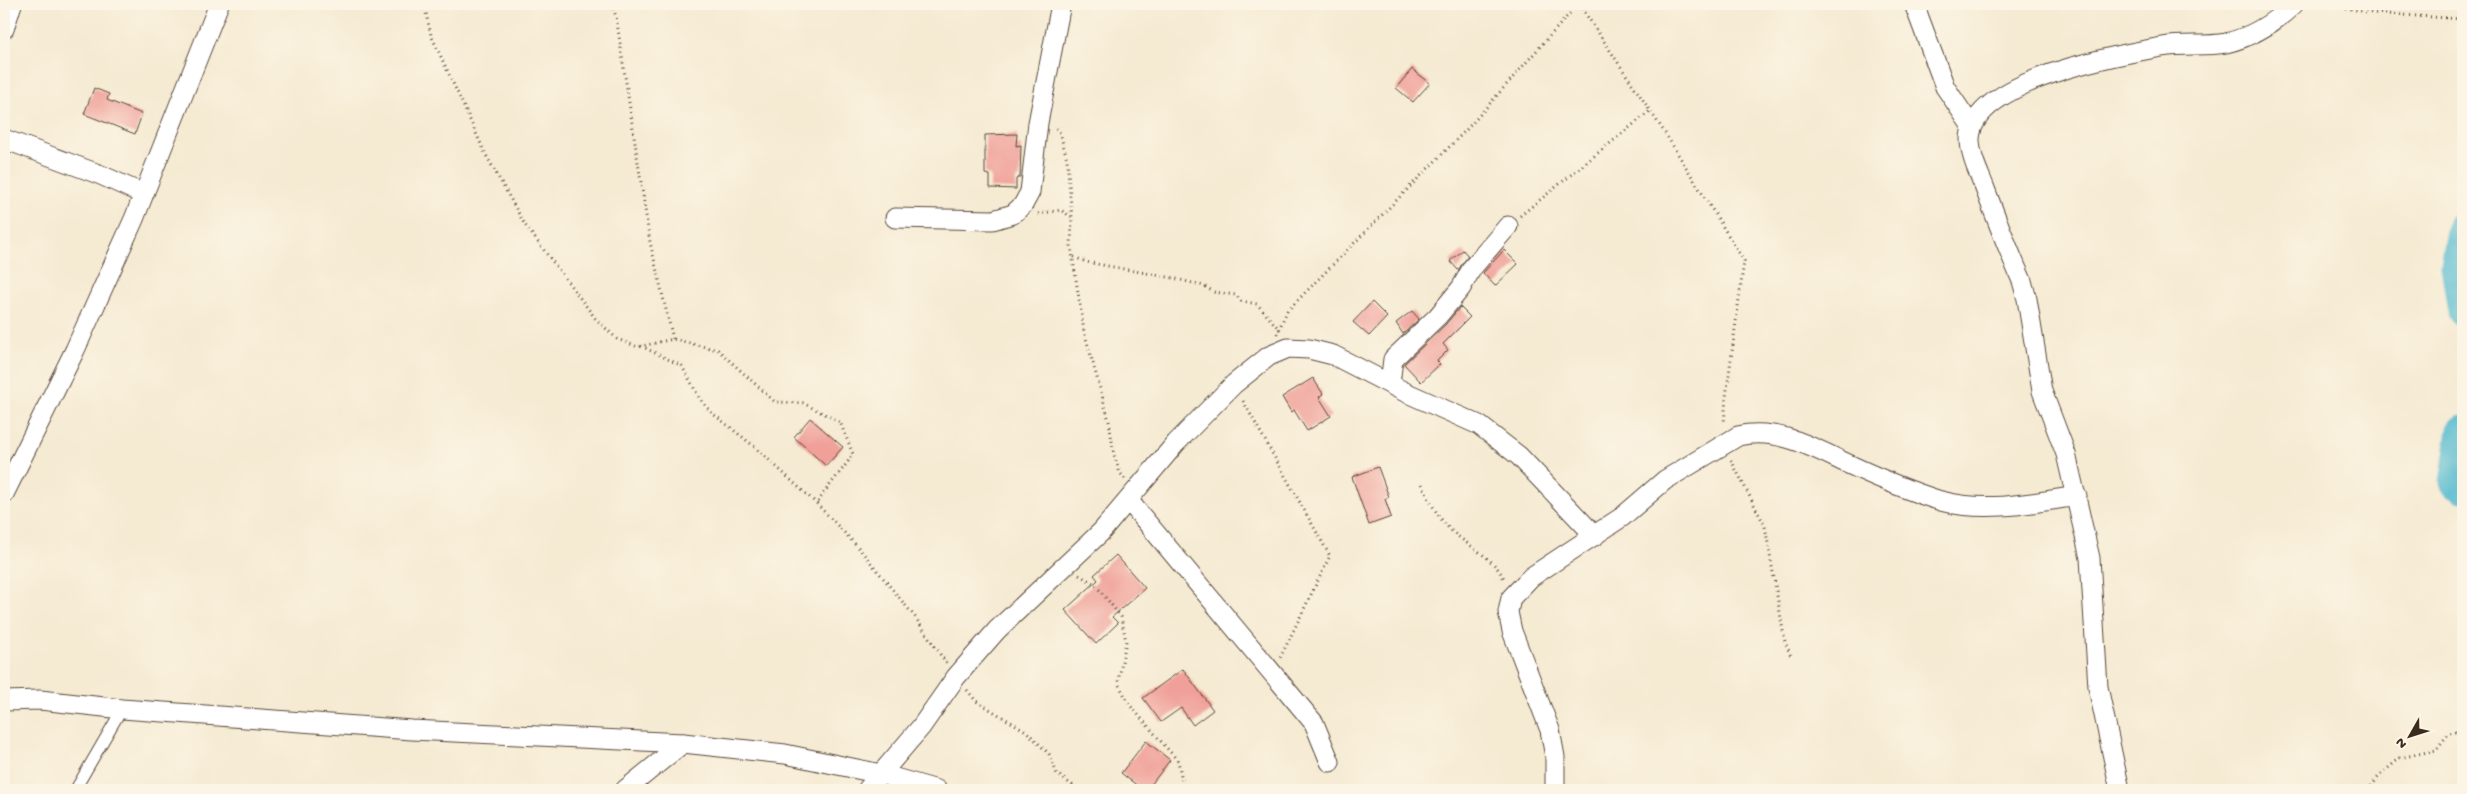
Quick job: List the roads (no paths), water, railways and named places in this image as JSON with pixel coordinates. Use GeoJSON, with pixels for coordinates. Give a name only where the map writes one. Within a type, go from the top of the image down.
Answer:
{"type":"FeatureCollection","features":[{"type":"Feature","properties":{"kind":"street"},"geometry":{"type":"LineString","coordinates":[[4,29],[12,4]]}},
{"type":"Feature","properties":{"kind":"street"},"geometry":{"type":"LineString","coordinates":[[4,494],[75,350],[143,194],[219,4]]}},
{"type":"Feature","properties":{"kind":"street"},"geometry":{"type":"LineString","coordinates":[[895,218],[993,220],[1012,214],[1024,205],[1030,192],[1038,122],[1061,4]]}},
{"type":"Feature","properties":{"kind":"street"},"geometry":{"type":"LineString","coordinates":[[1914,4],[1945,86],[1972,127]]}},
{"type":"Feature","properties":{"kind":"street"},"geometry":{"type":"LineString","coordinates":[[2120,790],[2098,687],[2090,558],[2077,496],[2066,454],[2042,391],[2024,290],[1972,153],[1972,127],[1979,115],[1994,103],[2017,87],[2052,71],[2161,47],[2226,42],[2263,28],[2294,4]]}},
{"type":"Feature","properties":{"kind":"street"},"geometry":{"type":"LineString","coordinates":[[4,139],[101,175],[143,194]]}},
{"type":"Feature","properties":{"kind":"street"},"geometry":{"type":"LineString","coordinates":[[1390,384],[1393,359],[1438,316],[1462,288],[1472,268],[1508,226]]}},
{"type":"Feature","properties":{"kind":"street"},"geometry":{"type":"LineString","coordinates":[[867,790],[921,727],[956,678],[997,630],[1101,532],[1176,443],[1234,384],[1269,356],[1288,348],[1309,349],[1333,355],[1390,384],[1463,416],[1494,434],[1519,456],[1595,536]]}},
{"type":"Feature","properties":{"kind":"street"},"geometry":{"type":"LineString","coordinates":[[1555,790],[1555,757],[1550,730],[1512,631],[1508,612],[1511,598],[1530,577],[1622,517],[1665,480],[1738,436],[1751,433],[1802,442],[1848,464],[1941,501],[1966,506],[2030,503],[2077,496]]}},
{"type":"Feature","properties":{"kind":"street"},"geometry":{"type":"LineString","coordinates":[[1133,496],[1273,674],[1314,723],[1330,762]]}},
{"type":"Feature","properties":{"kind":"street"},"geometry":{"type":"LineString","coordinates":[[4,701],[40,700],[122,709],[412,730],[683,743],[785,754],[881,774],[937,790]]}},
{"type":"Feature","properties":{"kind":"street"},"geometry":{"type":"LineString","coordinates":[[625,790],[683,743]]}},
{"type":"Feature","properties":{"kind":"lane"},"geometry":{"type":"LineString","coordinates":[[75,790],[122,709]]}},
{"type":"Feature","properties":{"kind":"waterway"},"geometry":{"type":"LineString","coordinates":[[2463,227],[2456,266],[2463,311]]}},
{"type":"Feature","properties":{"kind":"waterway"},"geometry":{"type":"LineString","coordinates":[[2463,430],[2455,482],[2463,487]]}}]}
